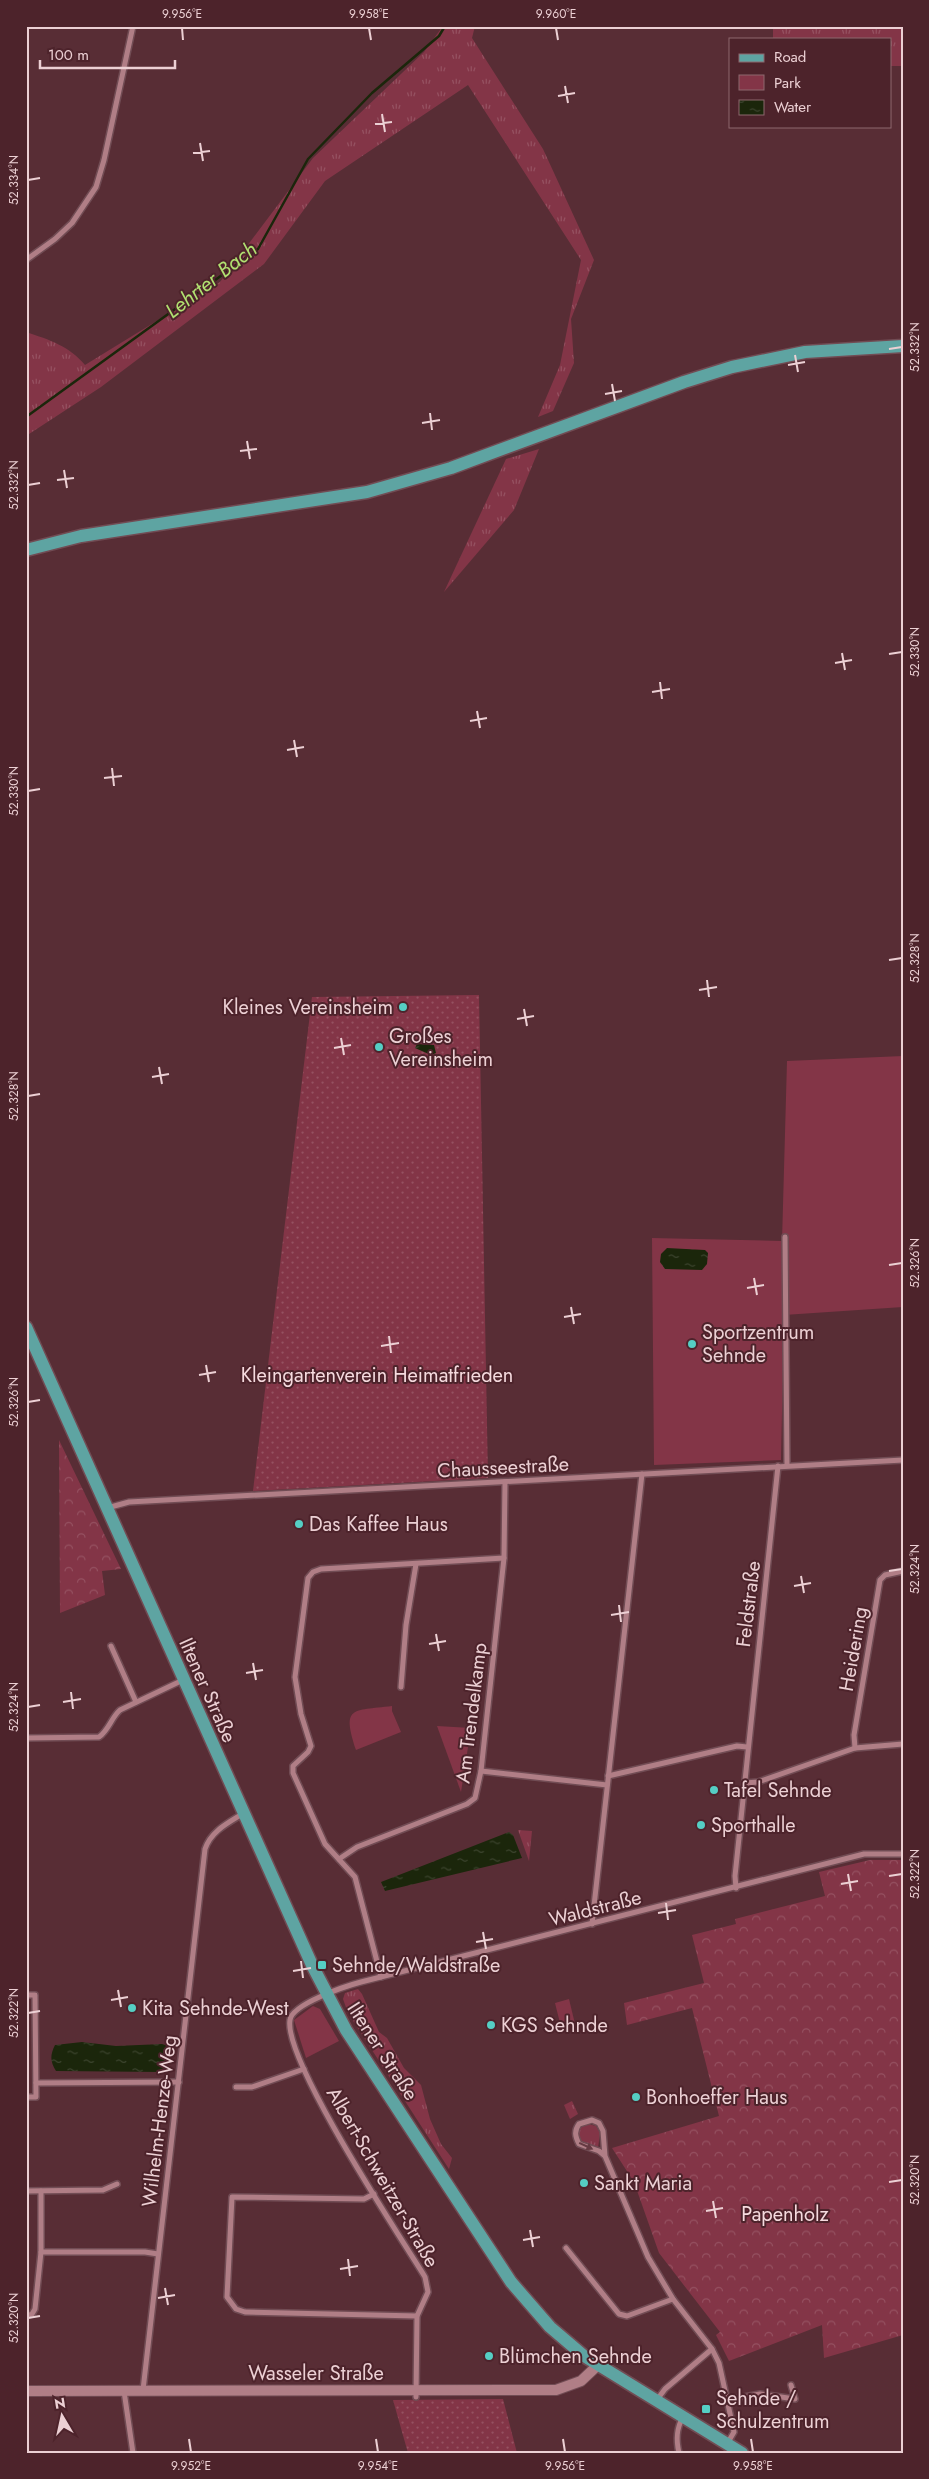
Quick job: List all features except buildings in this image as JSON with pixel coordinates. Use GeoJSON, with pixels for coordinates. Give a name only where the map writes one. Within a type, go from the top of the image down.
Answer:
{"type":"FeatureCollection","features":[{"type":"Feature","properties":{"kind":"main road"},"geometry":{"type":"LineString","coordinates":[[26,550],[82,536],[367,492],[451,468],[684,382],[732,367],[806,352],[903,346]]}},
{"type":"Feature","properties":{"kind":"main road","name":"Iltener Straße"},"geometry":{"type":"LineString","coordinates":[[26,1328],[326,1994],[346,2030],[511,2282],[550,2327],[598,2365],[742,2453]]}},
{"type":"Feature","properties":{"kind":"main road","name":"Wasseler Straße"},"geometry":{"type":"LineString","coordinates":[[26,2391],[416,2394],[556,2390],[582,2381],[598,2365]]}},
{"type":"Feature","properties":{"kind":"street"},"geometry":{"type":"LineString","coordinates":[[26,260],[55,240],[72,223],[96,187],[104,160],[133,26]]}},
{"type":"Feature","properties":{"kind":"street"},"geometry":{"type":"LineString","coordinates":[[785,1237],[787,1465]]}},
{"type":"Feature","properties":{"kind":"street","name":"Chausseestraße"},"geometry":{"type":"LineString","coordinates":[[106,1508],[129,1502],[903,1460]]}},
{"type":"Feature","properties":{"kind":"street","name":"Feldstraße"},"geometry":{"type":"LineString","coordinates":[[736,1888],[735,1876],[747,1746],[778,1466]]}},
{"type":"Feature","properties":{"kind":"street"},"geometry":{"type":"LineString","coordinates":[[592,1924],[642,1474]]}},
{"type":"Feature","properties":{"kind":"street","name":"Am Trendelkamp"},"geometry":{"type":"LineString","coordinates":[[339,1859],[357,1846],[467,1804],[475,1798],[481,1771],[504,1558],[505,1482]]}},
{"type":"Feature","properties":{"kind":"street"},"geometry":{"type":"LineString","coordinates":[[381,1977],[355,1877],[325,1844],[293,1773],[293,1766],[312,1746],[301,1714],[296,1677],[308,1578],[314,1572],[321,1569],[504,1558]]}},
{"type":"Feature","properties":{"kind":"street"},"geometry":{"type":"LineString","coordinates":[[401,1687],[403,1651],[416,1564]]}},
{"type":"Feature","properties":{"kind":"street","name":"Heidering"},"geometry":{"type":"LineString","coordinates":[[855,1748],[854,1735],[880,1580],[885,1575],[903,1571]]}},
{"type":"Feature","properties":{"kind":"street"},"geometry":{"type":"LineString","coordinates":[[110,1646],[136,1702]]}},
{"type":"Feature","properties":{"kind":"street"},"geometry":{"type":"LineString","coordinates":[[26,1738],[99,1737],[107,1731],[113,1716],[120,1710],[183,1680]]}},
{"type":"Feature","properties":{"kind":"street"},"geometry":{"type":"LineString","coordinates":[[745,1783],[758,1782],[855,1748],[903,1744]]}},
{"type":"Feature","properties":{"kind":"street"},"geometry":{"type":"LineString","coordinates":[[608,1776],[737,1746],[747,1746]]}},
{"type":"Feature","properties":{"kind":"street"},"geometry":{"type":"LineString","coordinates":[[481,1771],[607,1785]]}},
{"type":"Feature","properties":{"kind":"street","name":"Wilhelm-Henze-Weg"},"geometry":{"type":"LineString","coordinates":[[143,2391],[206,1849],[208,1840],[215,1832],[244,1813]]}},
{"type":"Feature","properties":{"kind":"street","name":"Waldstraße"},"geometry":{"type":"LineString","coordinates":[[326,1994],[345,1986],[864,1854],[903,1854]]}},
{"type":"Feature","properties":{"kind":"street","name":"Albert-Schweitzer-Straße"},"geometry":{"type":"LineString","coordinates":[[326,1994],[294,2011],[290,2019],[293,2041],[304,2069],[328,2117],[425,2277],[428,2292],[417,2316],[416,2394]]}},
{"type":"Feature","properties":{"kind":"street"},"geometry":{"type":"LineString","coordinates":[[26,1995],[34,1995],[36,2083],[36,2097],[26,2097]]}},
{"type":"Feature","properties":{"kind":"street"},"geometry":{"type":"LineString","coordinates":[[236,2087],[252,2087],[304,2069]]}},
{"type":"Feature","properties":{"kind":"street"},"geometry":{"type":"LineString","coordinates":[[36,2083],[179,2082]]}},
{"type":"Feature","properties":{"kind":"street"},"geometry":{"type":"LineString","coordinates":[[604,2156],[599,2151],[578,2144],[575,2137],[579,2124],[592,2120],[599,2123],[603,2131],[604,2156],[648,2257],[673,2299],[712,2349],[719,2363],[734,2432],[727,2444]]}},
{"type":"Feature","properties":{"kind":"street"},"geometry":{"type":"LineString","coordinates":[[26,2191],[103,2190],[117,2184]]}},
{"type":"Feature","properties":{"kind":"street"},"geometry":{"type":"LineString","coordinates":[[26,2316],[32,2314],[35,2309],[41,2252],[41,2191]]}},
{"type":"Feature","properties":{"kind":"street"},"geometry":{"type":"LineString","coordinates":[[374,2194],[364,2199],[232,2197],[227,2292],[232,2305],[236,2309],[245,2312],[417,2316]]}},
{"type":"Feature","properties":{"kind":"street"},"geometry":{"type":"LineString","coordinates":[[566,2248],[618,2314],[627,2316],[673,2299]]}},
{"type":"Feature","properties":{"kind":"street"},"geometry":{"type":"LineString","coordinates":[[41,2252],[145,2252],[158,2254]]}},
{"type":"Feature","properties":{"kind":"street"},"geometry":{"type":"LineString","coordinates":[[656,2402],[665,2389],[712,2349]]}},
{"type":"Feature","properties":{"kind":"street"},"geometry":{"type":"LineString","coordinates":[[728,2400],[760,2394],[794,2399],[791,2385]]}},
{"type":"Feature","properties":{"kind":"street"},"geometry":{"type":"LineString","coordinates":[[124,2391],[133,2453]]}},
{"type":"Feature","properties":{"kind":"street"},"geometry":{"type":"LineString","coordinates":[[679,2453],[676,2443],[678,2425],[683,2416]]}},
{"type":"Feature","properties":{"kind":"green space"},"geometry":{"type":"Polygon","coordinates":[[[443,26],[475,26],[472,38],[543,149],[594,260],[571,319],[574,363],[553,411],[538,417],[560,365],[581,260],[468,85],[325,181],[264,264],[101,387],[26,436],[26,332],[66,348],[85,365],[220,282],[313,158],[424,52],[443,26]]]}},
{"type":"Feature","properties":{"kind":"green space"},"geometry":{"type":"Polygon","coordinates":[[[773,26],[903,26],[903,66],[892,66],[892,38],[773,38],[773,26]]]}},
{"type":"Feature","properties":{"kind":"green space"},"geometry":{"type":"Polygon","coordinates":[[[539,449],[514,510],[444,592],[506,459],[539,449]]]}},
{"type":"Feature","properties":{"kind":"green space","name":"Kleingartenverein Heimatfrieden"},"geometry":{"type":"Polygon","coordinates":[[[479,995],[488,1478],[253,1491],[312,997],[479,995]]]}},
{"type":"Feature","properties":{"kind":"green space"},"geometry":{"type":"Polygon","coordinates":[[[903,1056],[903,1307],[784,1315],[781,1460],[654,1465],[652,1238],[782,1241],[787,1061],[903,1056]]]}},
{"type":"Feature","properties":{"kind":"green space"},"geometry":{"type":"Polygon","coordinates":[[[59,1440],[121,1569],[102,1571],[105,1595],[60,1613],[59,1440]]]}},
{"type":"Feature","properties":{"kind":"green space"},"geometry":{"type":"Polygon","coordinates":[[[392,1706],[392,1711],[401,1732],[356,1750],[350,1725],[350,1718],[353,1713],[392,1706]]]}},
{"type":"Feature","properties":{"kind":"green space"},"geometry":{"type":"Polygon","coordinates":[[[437,1726],[471,1728],[461,1792],[437,1726]]]}},
{"type":"Feature","properties":{"kind":"green space"},"geometry":{"type":"Polygon","coordinates":[[[518,1830],[532,1831],[529,1861],[518,1830]]]}},
{"type":"Feature","properties":{"kind":"green space","name":"Papenholz"},"geometry":{"type":"Polygon","coordinates":[[[870,1860],[903,1860],[903,2335],[824,2358],[822,2325],[729,2361],[716,2335],[720,2332],[659,2253],[634,2182],[612,2148],[719,2116],[692,2008],[627,2025],[624,2003],[704,1983],[692,1935],[736,1924],[735,1919],[825,1896],[819,1872],[870,1860]]]}},
{"type":"Feature","properties":{"kind":"green space"},"geometry":{"type":"Polygon","coordinates":[[[358,1989],[379,2032],[387,2038],[404,2068],[421,2085],[430,2119],[441,2144],[452,2158],[449,2169],[348,2013],[343,1999],[345,1993],[358,1989]]]}},
{"type":"Feature","properties":{"kind":"green space"},"geometry":{"type":"Polygon","coordinates":[[[569,1999],[575,2024],[561,2027],[555,2003],[569,1999]]]}},
{"type":"Feature","properties":{"kind":"green space"},"geometry":{"type":"Polygon","coordinates":[[[313,2006],[320,2009],[339,2041],[306,2058],[294,2020],[313,2006]]]}},
{"type":"Feature","properties":{"kind":"green space"},"geometry":{"type":"Polygon","coordinates":[[[572,2101],[578,2114],[570,2119],[564,2105],[572,2101]]]}},
{"type":"Feature","properties":{"kind":"green space"},"geometry":{"type":"Polygon","coordinates":[[[588,2124],[596,2126],[600,2133],[598,2148],[580,2142],[579,2130],[588,2124]]]}},
{"type":"Feature","properties":{"kind":"green space"},"geometry":{"type":"Polygon","coordinates":[[[503,2399],[517,2453],[408,2453],[393,2400],[503,2399]]]}},
{"type":"Feature","properties":{"kind":"water"},"geometry":{"type":"Polygon","coordinates":[[[417,1044],[434,1045],[436,1053],[431,1055],[415,1048],[417,1044]]]}},
{"type":"Feature","properties":{"kind":"water"},"geometry":{"type":"Polygon","coordinates":[[[667,1248],[705,1250],[708,1253],[707,1264],[702,1270],[665,1269],[660,1262],[661,1254],[667,1248]]]}},
{"type":"Feature","properties":{"kind":"water"},"geometry":{"type":"Polygon","coordinates":[[[509,1832],[513,1835],[522,1858],[385,1891],[381,1882],[509,1832]]]}},
{"type":"Feature","properties":{"kind":"water"},"geometry":{"type":"Polygon","coordinates":[[[82,2042],[116,2046],[162,2044],[168,2046],[167,2070],[160,2072],[56,2071],[51,2058],[55,2045],[82,2042]]]}},
{"type":"Feature","properties":{"kind":"waterway","name":"Lehrter Bach"},"geometry":{"type":"LineString","coordinates":[[26,417],[258,249],[308,159],[372,93],[439,36],[445,26]]}},
{"type":"Feature","properties":{"kind":"place","name":"Kleines Vereinsheim"},"geometry":{"type":"Point","coordinates":[403,1007]}},
{"type":"Feature","properties":{"kind":"place","name":"Großes Vereinsheim"},"geometry":{"type":"Point","coordinates":[379,1047]}},
{"type":"Feature","properties":{"kind":"place","name":"Sportzentrum Sehnde"},"geometry":{"type":"Point","coordinates":[692,1344]}},
{"type":"Feature","properties":{"kind":"place","name":"Das Kaffee Haus"},"geometry":{"type":"Point","coordinates":[299,1524]}},
{"type":"Feature","properties":{"kind":"place","name":"Tafel Sehnde"},"geometry":{"type":"Point","coordinates":[714,1790]}},
{"type":"Feature","properties":{"kind":"place","name":"Sporthalle"},"geometry":{"type":"Point","coordinates":[701,1825]}},
{"type":"Feature","properties":{"kind":"place","name":"Sehnde/Waldstraße"},"geometry":{"type":"Point","coordinates":[322,1965]}},
{"type":"Feature","properties":{"kind":"place","name":"Kita Sehnde-West"},"geometry":{"type":"Point","coordinates":[132,2008]}},
{"type":"Feature","properties":{"kind":"place","name":"KGS Sehnde"},"geometry":{"type":"Point","coordinates":[491,2025]}},
{"type":"Feature","properties":{"kind":"place","name":"Bonhoeffer Haus"},"geometry":{"type":"Point","coordinates":[636,2097]}},
{"type":"Feature","properties":{"kind":"place","name":"Sankt Maria"},"geometry":{"type":"Point","coordinates":[584,2183]}},
{"type":"Feature","properties":{"kind":"place","name":"Blümchen Sehnde"},"geometry":{"type":"Point","coordinates":[489,2356]}},
{"type":"Feature","properties":{"kind":"place","name":"Sehnde / Schulzentrum"},"geometry":{"type":"Point","coordinates":[706,2409]}}]}
